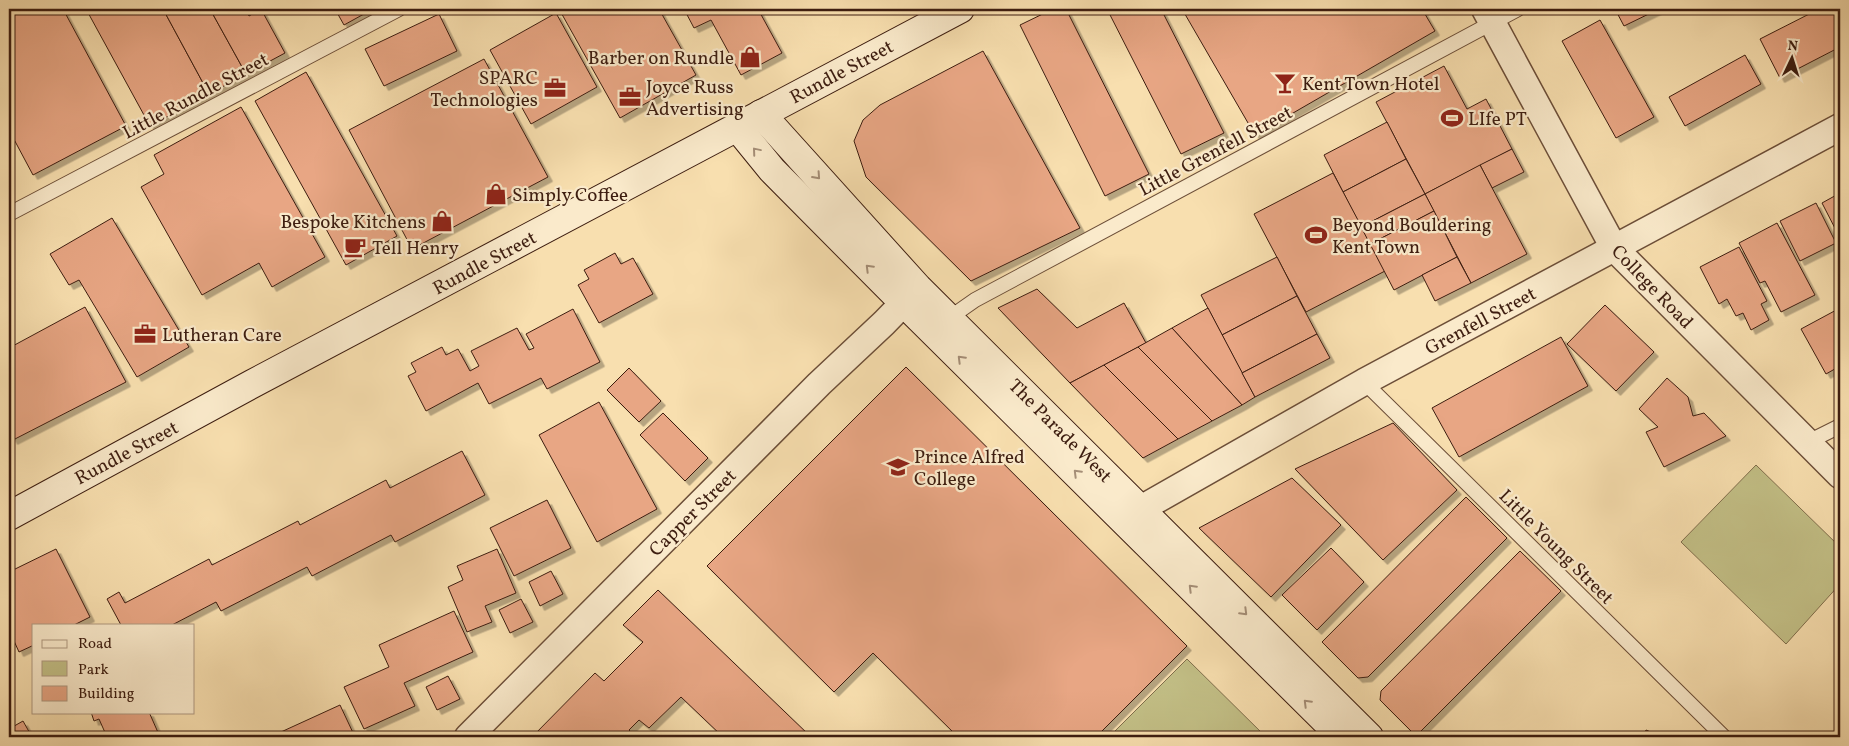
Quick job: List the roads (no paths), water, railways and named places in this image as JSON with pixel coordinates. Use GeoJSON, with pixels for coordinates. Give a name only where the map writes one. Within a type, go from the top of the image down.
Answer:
{"type":"FeatureCollection","features":[{"type":"Feature","properties":{"kind":"street","name":"Rundle Street"},"geometry":{"type":"LineString","coordinates":[[9,516],[260,380],[960,9]]}},
{"type":"Feature","properties":{"kind":"street","name":"College Road"},"geometry":{"type":"LineString","coordinates":[[1489,16],[1614,248],[1840,475]]}},
{"type":"Feature","properties":{"kind":"street","name":"The Parade West"},"geometry":{"type":"LineString","coordinates":[[761,114],[911,295]]}},
{"type":"Feature","properties":{"kind":"street","name":"The Parade West"},"geometry":{"type":"LineString","coordinates":[[737,127],[772,170],[911,295],[1132,514],[1369,737]]}},
{"type":"Feature","properties":{"kind":"street","name":"Grenfell Street"},"geometry":{"type":"LineString","coordinates":[[1132,514],[1364,382],[1840,127]]}},
{"type":"Feature","properties":{"kind":"street","name":"Capper Street"},"geometry":{"type":"LineString","coordinates":[[468,737],[819,384],[911,295]]}},
{"type":"Feature","properties":{"kind":"street","name":"The Parade West"},"geometry":{"type":"LineString","coordinates":[[1132,514],[1342,737]]}},
{"type":"Feature","properties":{"kind":"lane","name":"Little Rundle Street"},"geometry":{"type":"LineString","coordinates":[[9,214],[399,9]]}},
{"type":"Feature","properties":{"kind":"lane","name":"Little Grenfell Street"},"geometry":{"type":"LineString","coordinates":[[941,325],[975,300],[1489,16],[1518,9]]}},
{"type":"Feature","properties":{"kind":"lane","name":"Little Young Street"},"geometry":{"type":"LineString","coordinates":[[1364,382],[1724,737]]}},
{"type":"Feature","properties":{"kind":"lane"},"geometry":{"type":"LineString","coordinates":[[1808,442],[1840,426]]}},
{"type":"Feature","properties":{"kind":"place","name":"Barber on Rundle"},"geometry":{"type":"Point","coordinates":[750,57]}},
{"type":"Feature","properties":{"kind":"place","name":"Kent Town Hotel"},"geometry":{"type":"Point","coordinates":[1285,83]}},
{"type":"Feature","properties":{"kind":"place","name":"SPARC Technologies"},"geometry":{"type":"Point","coordinates":[555,88]}},
{"type":"Feature","properties":{"kind":"place","name":"Joyce Russ Advertising"},"geometry":{"type":"Point","coordinates":[630,97]}},
{"type":"Feature","properties":{"kind":"place","name":"LIfe PT"},"geometry":{"type":"Point","coordinates":[1452,118]}},
{"type":"Feature","properties":{"kind":"place","name":"Simply Coffee"},"geometry":{"type":"Point","coordinates":[496,194]}},
{"type":"Feature","properties":{"kind":"place","name":"Bespoke Kitchens"},"geometry":{"type":"Point","coordinates":[442,221]}},
{"type":"Feature","properties":{"kind":"place","name":"Beyond Bouldering Kent Town"},"geometry":{"type":"Point","coordinates":[1316,235]}},
{"type":"Feature","properties":{"kind":"place","name":"Tell Henry"},"geometry":{"type":"Point","coordinates":[355,247]}},
{"type":"Feature","properties":{"kind":"place","name":"Lutheran Care"},"geometry":{"type":"Point","coordinates":[145,334]}},
{"type":"Feature","properties":{"kind":"place","name":"Prince Alfred College"},"geometry":{"type":"Point","coordinates":[898,467]}}]}
